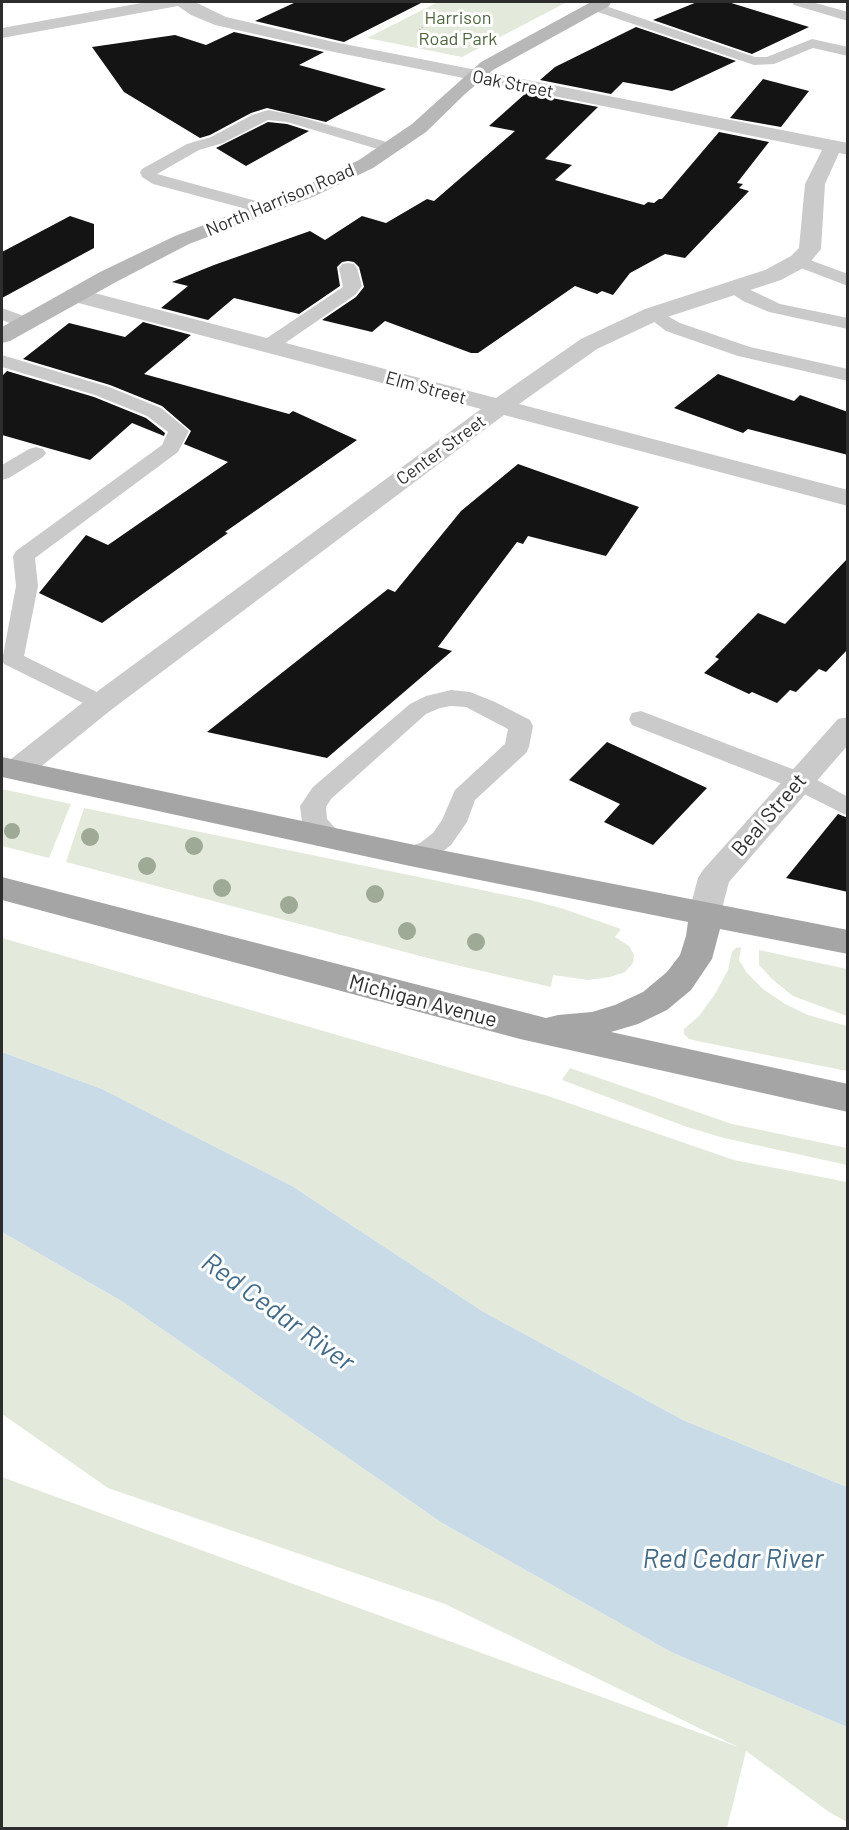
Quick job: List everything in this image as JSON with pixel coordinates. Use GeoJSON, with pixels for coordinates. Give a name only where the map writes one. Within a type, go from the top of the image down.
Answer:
{"type":"FeatureCollection","features":[{"type":"Feature","properties":{"kind":"main road"},"geometry":{"type":"LineString","coordinates":[[9,769],[410,855],[848,942]]}},
{"type":"Feature","properties":{"kind":"main road","name":"Michigan Avenue"},"geometry":{"type":"LineString","coordinates":[[2,889],[520,1026],[848,1098]]}},
{"type":"Feature","properties":{"kind":"main road"},"geometry":{"type":"LineString","coordinates":[[520,1026],[557,1028],[592,1025],[626,1015],[656,1001],[679,981],[695,959],[704,936],[705,912]]}},
{"type":"Feature","properties":{"kind":"street"},"geometry":{"type":"LineString","coordinates":[[2,33],[172,2]]}},
{"type":"Feature","properties":{"kind":"street","name":"Oak Street"},"geometry":{"type":"LineString","coordinates":[[183,2],[221,21],[474,76],[840,148]]}},
{"type":"Feature","properties":{"kind":"street","name":"North Harrison Road"},"geometry":{"type":"LineString","coordinates":[[2,336],[75,295],[182,240],[318,188],[366,164],[419,128],[487,66],[598,4]]}},
{"type":"Feature","properties":{"kind":"street"},"geometry":{"type":"LineString","coordinates":[[799,261],[810,249],[815,184],[840,148]]}},
{"type":"Feature","properties":{"kind":"street","name":"Center Street"},"geometry":{"type":"LineString","coordinates":[[9,769],[499,407],[589,344],[653,314],[773,275],[799,261]]}},
{"type":"Feature","properties":{"kind":"street","name":"Elm Street"},"geometry":{"type":"LineString","coordinates":[[75,295],[848,498]]}},
{"type":"Feature","properties":{"kind":"street","name":"Beal Street"},"geometry":{"type":"LineString","coordinates":[[705,912],[714,878],[848,726]]}},
{"type":"Feature","properties":{"kind":"lane"},"geometry":{"type":"LineString","coordinates":[[799,2],[848,17]]}},
{"type":"Feature","properties":{"kind":"lane"},"geometry":{"type":"LineString","coordinates":[[598,4],[754,61],[769,61],[812,42],[848,52]]}},
{"type":"Feature","properties":{"kind":"lane"},"geometry":{"type":"LineString","coordinates":[[265,209],[159,181],[150,177],[148,172],[193,147],[217,140],[257,118],[268,116],[289,118],[391,148]]}},
{"type":"Feature","properties":{"kind":"lane"},"geometry":{"type":"LineString","coordinates":[[799,261],[848,281]]}},
{"type":"Feature","properties":{"kind":"lane"},"geometry":{"type":"LineString","coordinates":[[268,346],[349,291],[353,286],[348,268]]}},
{"type":"Feature","properties":{"kind":"lane"},"geometry":{"type":"LineString","coordinates":[[734,287],[748,297],[775,308],[848,324]]}},
{"type":"Feature","properties":{"kind":"lane"},"geometry":{"type":"LineString","coordinates":[[2,314],[25,323]]}},
{"type":"Feature","properties":{"kind":"lane"},"geometry":{"type":"LineString","coordinates":[[653,314],[673,327],[744,352],[848,375]]}},
{"type":"Feature","properties":{"kind":"lane"},"geometry":{"type":"LineString","coordinates":[[2,361],[154,411],[179,431],[171,448],[24,556]]}},
{"type":"Feature","properties":{"kind":"lane"},"geometry":{"type":"LineString","coordinates":[[2,474],[36,453]]}},
{"type":"Feature","properties":{"kind":"lane"},"geometry":{"type":"LineString","coordinates":[[2,550],[24,556]]}},
{"type":"Feature","properties":{"kind":"lane"},"geometry":{"type":"LineString","coordinates":[[24,556],[27,586],[7,658],[101,703]]}},
{"type":"Feature","properties":{"kind":"lane"},"geometry":{"type":"LineString","coordinates":[[331,838],[315,822],[313,806],[322,792],[418,709],[434,701],[451,698],[470,700],[521,726],[517,747],[464,796],[454,822],[442,839],[429,849],[410,855]]}},
{"type":"Feature","properties":{"kind":"lane"},"geometry":{"type":"LineString","coordinates":[[641,719],[799,781],[848,808]]}},
{"type":"Feature","properties":{"kind":"green space","name":"Harrison Road Park"},"geometry":{"type":"Polygon","coordinates":[[[438,2],[567,2],[462,57],[367,38],[438,2]]]}},
{"type":"Feature","properties":{"kind":"green space"},"geometry":{"type":"Polygon","coordinates":[[[2,789],[71,804],[49,858],[2,846],[2,789]]]}},
{"type":"Feature","properties":{"kind":"green space"},"geometry":{"type":"Polygon","coordinates":[[[84,808],[530,900],[564,909],[621,929],[615,937],[629,946],[634,955],[633,963],[625,972],[610,977],[588,980],[553,975],[551,987],[439,961],[66,862],[84,808]]]}},
{"type":"Feature","properties":{"kind":"green space"},"geometry":{"type":"Polygon","coordinates":[[[2,938],[548,1096],[734,1160],[847,1182],[847,1487],[683,1420],[482,1311],[292,1186],[102,1089],[2,1052],[2,938]]]}},
{"type":"Feature","properties":{"kind":"green space"},"geometry":{"type":"Polygon","coordinates":[[[741,947],[739,960],[747,973],[763,989],[785,1004],[808,1015],[847,1026],[847,1071],[702,1042],[689,1039],[684,1034],[684,1029],[699,1016],[715,994],[728,970],[732,952],[741,947]]]}},
{"type":"Feature","properties":{"kind":"green space"},"geometry":{"type":"Polygon","coordinates":[[[759,950],[847,969],[847,1016],[793,996],[759,965],[759,950]]]}},
{"type":"Feature","properties":{"kind":"green space"},"geometry":{"type":"Polygon","coordinates":[[[570,1068],[732,1124],[847,1148],[847,1165],[724,1138],[687,1127],[562,1080],[570,1068]]]}},
{"type":"Feature","properties":{"kind":"green space"},"geometry":{"type":"Polygon","coordinates":[[[2,1232],[123,1302],[442,1523],[671,1652],[847,1727],[847,1822],[829,1812],[746,1751],[727,1828],[2,1828],[2,1477],[738,1747],[445,1604],[108,1488],[2,1414],[2,1232]]]}},
{"type":"Feature","properties":{"kind":"water","name":"Red Cedar River"},"geometry":{"type":"Polygon","coordinates":[[[2,1052],[102,1089],[292,1186],[482,1311],[683,1420],[847,1487],[847,1727],[671,1652],[442,1523],[123,1302],[2,1232],[2,1052]]]}},
{"type":"Feature","properties":{"kind":"building"},"geometry":{"type":"Polygon","coordinates":[[[296,2],[423,2],[344,42],[255,21],[296,2]]]}},
{"type":"Feature","properties":{"kind":"building"},"geometry":{"type":"Polygon","coordinates":[[[697,2],[728,2],[809,27],[752,54],[653,20],[697,2]]]}},
{"type":"Feature","properties":{"kind":"building"},"geometry":{"type":"Polygon","coordinates":[[[636,27],[736,61],[672,91],[623,82],[611,94],[540,80],[555,67],[636,27]]]}},
{"type":"Feature","properties":{"kind":"building"},"geometry":{"type":"Polygon","coordinates":[[[234,32],[324,52],[299,65],[386,89],[326,122],[267,108],[251,113],[200,138],[124,92],[92,47],[175,35],[206,45],[234,32]]]}},
{"type":"Feature","properties":{"kind":"building"},"geometry":{"type":"Polygon","coordinates":[[[763,79],[809,91],[781,127],[730,118],[763,79]]]}},
{"type":"Feature","properties":{"kind":"building"},"geometry":{"type":"Polygon","coordinates":[[[526,93],[598,107],[545,159],[572,165],[555,180],[644,205],[662,199],[719,132],[769,142],[737,183],[743,184],[739,188],[749,191],[685,258],[665,254],[630,273],[613,295],[602,291],[597,294],[575,286],[478,353],[471,353],[385,321],[372,332],[322,320],[356,297],[364,287],[359,267],[354,262],[348,261],[342,262],[337,267],[340,286],[299,314],[234,298],[208,320],[161,308],[188,286],[172,282],[214,265],[310,231],[325,240],[362,216],[386,223],[427,199],[434,201],[515,131],[489,126],[526,93]]]}},
{"type":"Feature","properties":{"kind":"building"},"geometry":{"type":"Polygon","coordinates":[[[268,122],[287,124],[309,131],[246,166],[216,148],[268,122]]]}},
{"type":"Feature","properties":{"kind":"building"},"geometry":{"type":"Polygon","coordinates":[[[70,216],[94,224],[94,248],[2,298],[2,252],[70,216]]]}},
{"type":"Feature","properties":{"kind":"building"},"geometry":{"type":"Polygon","coordinates":[[[143,322],[191,335],[144,374],[289,414],[293,411],[357,440],[225,532],[228,533],[102,623],[39,593],[86,535],[108,545],[228,462],[184,444],[191,431],[162,406],[110,385],[23,359],[69,323],[125,337],[143,322]]]}},
{"type":"Feature","properties":{"kind":"building"},"geometry":{"type":"Polygon","coordinates":[[[7,371],[94,397],[146,418],[165,433],[164,436],[132,423],[90,460],[2,435],[2,376],[7,371]]]}},
{"type":"Feature","properties":{"kind":"building"},"geometry":{"type":"Polygon","coordinates":[[[718,374],[794,401],[800,395],[848,412],[848,455],[748,429],[743,433],[674,408],[718,374]]]}},
{"type":"Feature","properties":{"kind":"building"},"geometry":{"type":"Polygon","coordinates":[[[518,464],[639,507],[606,556],[528,536],[523,544],[517,542],[438,647],[452,651],[327,758],[207,732],[388,589],[395,592],[461,511],[518,464]]]}},
{"type":"Feature","properties":{"kind":"building"},"geometry":{"type":"Polygon","coordinates":[[[848,558],[848,649],[826,672],[819,669],[796,692],[790,690],[777,703],[752,692],[749,694],[704,673],[719,659],[715,657],[758,613],[785,624],[848,558]]]}},
{"type":"Feature","properties":{"kind":"building"},"geometry":{"type":"Polygon","coordinates":[[[607,742],[707,788],[653,845],[604,822],[620,804],[569,780],[607,742]]]}},
{"type":"Feature","properties":{"kind":"building"},"geometry":{"type":"Polygon","coordinates":[[[838,814],[848,818],[848,892],[786,878],[838,814]]]}}]}
